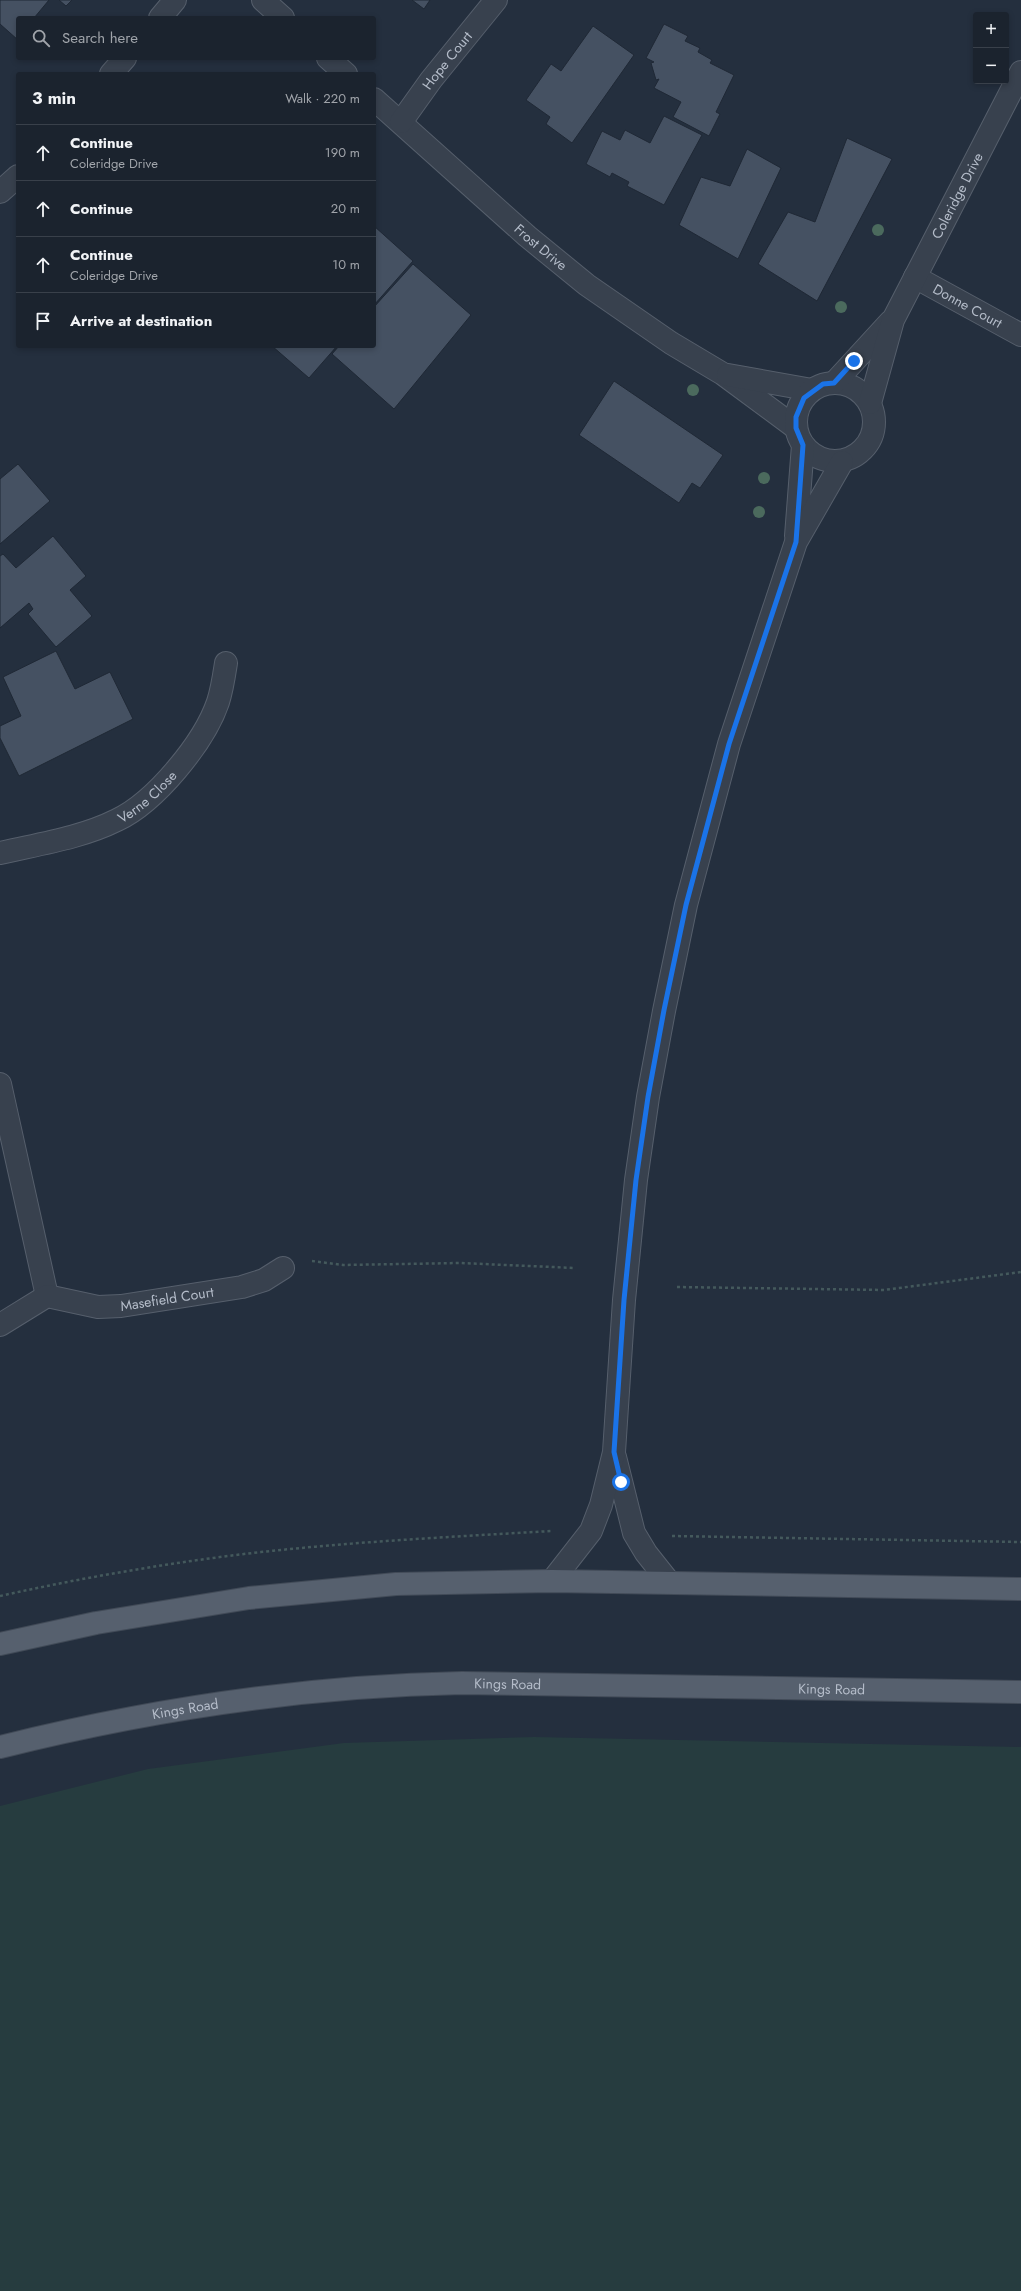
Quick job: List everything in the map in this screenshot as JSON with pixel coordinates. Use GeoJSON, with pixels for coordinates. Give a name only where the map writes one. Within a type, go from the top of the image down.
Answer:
{"type":"FeatureCollection","features":[{"type":"Feature","properties":{"kind":"main road"},"geometry":{"type":"LineString","coordinates":[[0,1644],[96,1623],[249,1598],[396,1584],[552,1581],[1021,1589]]}},
{"type":"Feature","properties":{"kind":"main road","name":"Kings Road"},"geometry":{"type":"LineString","coordinates":[[0,1747],[148,1713],[229,1701],[392,1684],[462,1683],[1021,1692]]}},
{"type":"Feature","properties":{"kind":"street"},"geometry":{"type":"LineString","coordinates":[[162,16],[175,0]]}},
{"type":"Feature","properties":{"kind":"street"},"geometry":{"type":"LineString","coordinates":[[263,0],[281,16]]}},
{"type":"Feature","properties":{"kind":"street","name":"Hope Court"},"geometry":{"type":"LineString","coordinates":[[401,122],[432,80],[496,0]]}},
{"type":"Feature","properties":{"kind":"street"},"geometry":{"type":"LineString","coordinates":[[113,72],[123,60]]}},
{"type":"Feature","properties":{"kind":"street"},"geometry":{"type":"LineString","coordinates":[[330,60],[344,72]]}},
{"type":"Feature","properties":{"kind":"street","name":"Coleridge Drive"},"geometry":{"type":"LineString","coordinates":[[870,403],[893,320],[1021,72]]}},
{"type":"Feature","properties":{"kind":"street","name":"Frost Drive"},"geometry":{"type":"LineString","coordinates":[[376,101],[527,236],[587,285],[670,343],[723,374],[800,437]]}},
{"type":"Feature","properties":{"kind":"street"},"geometry":{"type":"LineString","coordinates":[[0,192],[16,178]]}},
{"type":"Feature","properties":{"kind":"street","name":"Donne Court"},"geometry":{"type":"LineString","coordinates":[[915,277],[1021,334]]}},
{"type":"Feature","properties":{"kind":"street","name":"Coleridge Drive"},"geometry":{"type":"LineString","coordinates":[[834,383],[893,320]]}},
{"type":"Feature","properties":{"kind":"street","name":"Frost Drive"},"geometry":{"type":"LineString","coordinates":[[723,374],[812,390]]}},
{"type":"Feature","properties":{"kind":"street"},"geometry":{"type":"LineString","coordinates":[[796,542],[800,437],[796,417],[799,407],[812,390],[823,384],[834,383],[855,388],[870,403],[875,424],[868,444],[852,458],[842,462],[820,459],[800,437]]}},
{"type":"Feature","properties":{"kind":"street"},"geometry":{"type":"LineString","coordinates":[[552,1581],[591,1530],[601,1505],[614,1452],[624,1300],[636,1180],[648,1097],[686,905],[729,744],[796,542],[842,462]]}},
{"type":"Feature","properties":{"kind":"street","name":"Verne Close"},"geometry":{"type":"LineString","coordinates":[[0,853],[95,829],[118,820],[142,805],[170,778],[200,736],[218,702],[226,664]]}},
{"type":"Feature","properties":{"kind":"street"},"geometry":{"type":"LineString","coordinates":[[0,1084],[47,1296],[0,1325]]}},
{"type":"Feature","properties":{"kind":"street","name":"Masefield Court"},"geometry":{"type":"LineString","coordinates":[[47,1296],[98,1307],[121,1306],[242,1287],[264,1280],[283,1268]]}},
{"type":"Feature","properties":{"kind":"street"},"geometry":{"type":"LineString","coordinates":[[614,1452],[634,1533],[646,1553],[669,1582]]}},
{"type":"Feature","properties":{"kind":"path"},"geometry":{"type":"LineString","coordinates":[[283,1268],[311,1260],[343,1265],[460,1263],[576,1268]]}},
{"type":"Feature","properties":{"kind":"path"},"geometry":{"type":"LineString","coordinates":[[677,1287],[884,1290],[1021,1272]]}},
{"type":"Feature","properties":{"kind":"path"},"geometry":{"type":"LineString","coordinates":[[0,1596],[82,1578],[244,1554],[439,1537],[591,1530]]}},
{"type":"Feature","properties":{"kind":"path"},"geometry":{"type":"LineString","coordinates":[[634,1533],[657,1536],[1021,1542]]}},
{"type":"Feature","properties":{"kind":"green space"},"geometry":{"type":"Polygon","coordinates":[[[534,1737],[1021,1747],[1021,2291],[0,2291],[0,1806],[148,1769],[344,1743],[534,1737]]]}},
{"type":"Feature","properties":{"kind":"building"},"geometry":{"type":"Polygon","coordinates":[[[0,0],[49,0],[36,16],[16,16],[16,38],[0,24],[0,0]]]}},
{"type":"Feature","properties":{"kind":"building"},"geometry":{"type":"Polygon","coordinates":[[[59,0],[72,0],[66,6],[59,0]]]}},
{"type":"Feature","properties":{"kind":"building"},"geometry":{"type":"Polygon","coordinates":[[[412,0],[430,0],[424,9],[412,0]]]}},
{"type":"Feature","properties":{"kind":"building"},"geometry":{"type":"Polygon","coordinates":[[[664,24],[688,36],[685,41],[700,48],[698,52],[712,60],[710,63],[734,75],[716,112],[720,114],[709,136],[673,117],[681,102],[654,88],[659,79],[656,80],[651,63],[654,62],[646,58],[664,24]]]}},
{"type":"Feature","properties":{"kind":"building"},"geometry":{"type":"Polygon","coordinates":[[[593,26],[634,55],[572,143],[546,124],[550,117],[526,100],[551,64],[561,71],[593,26]]]}},
{"type":"Feature","properties":{"kind":"building"},"geometry":{"type":"Polygon","coordinates":[[[664,116],[702,135],[664,205],[627,186],[629,182],[612,173],[610,177],[586,164],[602,131],[620,140],[625,130],[650,143],[664,116]]]}},
{"type":"Feature","properties":{"kind":"building"},"geometry":{"type":"Polygon","coordinates":[[[847,138],[892,159],[817,301],[758,264],[788,212],[815,222],[847,138]]]}},
{"type":"Feature","properties":{"kind":"building"},"geometry":{"type":"Polygon","coordinates":[[[747,149],[781,168],[738,259],[679,225],[701,177],[730,186],[747,149]]]}},
{"type":"Feature","properties":{"kind":"building"},"geometry":{"type":"Polygon","coordinates":[[[376,228],[413,261],[376,303],[376,228]]]}},
{"type":"Feature","properties":{"kind":"building"},"geometry":{"type":"Polygon","coordinates":[[[413,264],[471,315],[394,409],[332,354],[337,348],[376,348],[376,305],[413,264]]]}},
{"type":"Feature","properties":{"kind":"building"},"geometry":{"type":"Polygon","coordinates":[[[274,348],[335,348],[309,378],[274,348]]]}},
{"type":"Feature","properties":{"kind":"building"},"geometry":{"type":"Polygon","coordinates":[[[614,381],[723,455],[700,488],[692,483],[679,503],[579,435],[614,381]]]}},
{"type":"Feature","properties":{"kind":"building"},"geometry":{"type":"Polygon","coordinates":[[[18,464],[50,501],[0,544],[0,479],[18,464]]]}},
{"type":"Feature","properties":{"kind":"building"},"geometry":{"type":"Polygon","coordinates":[[[53,536],[86,576],[70,590],[92,616],[56,647],[28,614],[33,609],[29,603],[0,628],[0,556],[3,554],[16,568],[53,536]]]}},
{"type":"Feature","properties":{"kind":"building"},"geometry":{"type":"Polygon","coordinates":[[[56,651],[75,689],[110,672],[133,719],[19,776],[0,738],[0,726],[21,716],[3,677],[56,651]]]}},
{"type":"Feature","properties":{"kind":"route"},"geometry":{"type":"LineString","coordinates":[[621,1482],[614,1452],[624,1300],[636,1180],[648,1097],[664,1010],[686,905],[729,744],[766,628],[796,542],[803,445],[796,428],[796,417],[804,398],[812,390],[823,384],[834,383],[854,361]]}}]}
